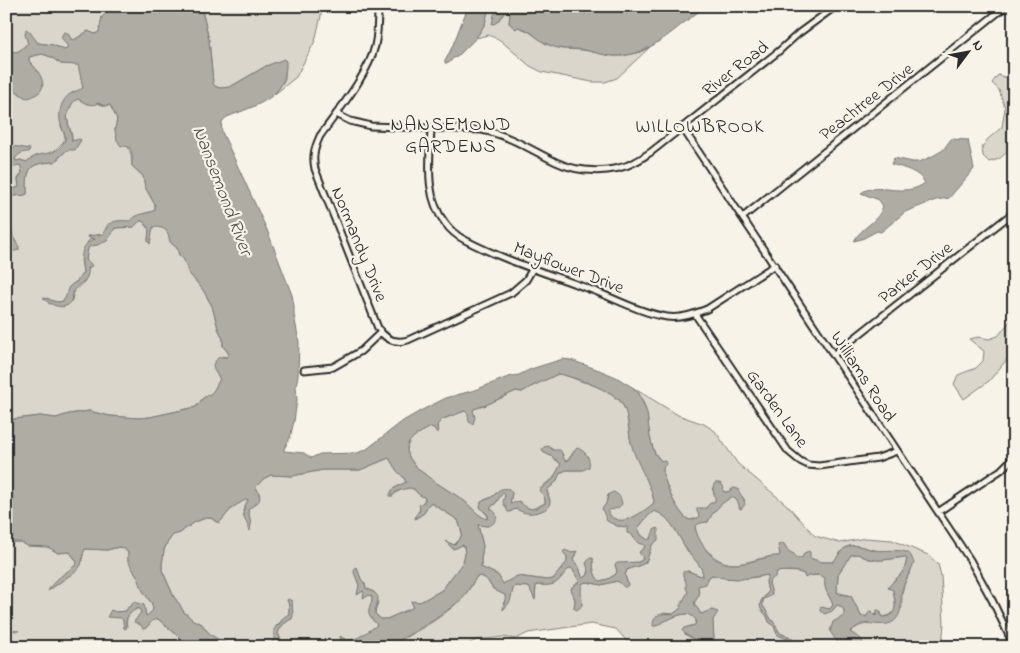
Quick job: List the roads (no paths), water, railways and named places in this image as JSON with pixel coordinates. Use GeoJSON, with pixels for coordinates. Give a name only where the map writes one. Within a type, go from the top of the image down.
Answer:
{"type":"FeatureCollection","features":[{"type":"Feature","properties":{"kind":"street","name":"Normandy Drive"},"geometry":{"type":"LineString","coordinates":[[378,6],[377,35],[371,58],[357,84],[320,136],[313,161],[381,332]]}},
{"type":"Feature","properties":{"kind":"street","name":"River Road"},"geometry":{"type":"LineString","coordinates":[[336,114],[350,121],[370,126],[495,132],[507,136],[558,163],[580,169],[595,170],[620,167],[636,162],[651,152],[799,33],[836,6]]}},
{"type":"Feature","properties":{"kind":"street","name":"Peachtree Drive"},"geometry":{"type":"LineString","coordinates":[[743,217],[1006,6]]}},
{"type":"Feature","properties":{"kind":"street","name":"Williams Road"},"geometry":{"type":"LineString","coordinates":[[682,127],[970,560],[1014,646]]}},
{"type":"Feature","properties":{"kind":"street","name":"Mayflower Drive"},"geometry":{"type":"LineString","coordinates":[[430,128],[432,196],[446,225],[463,239],[533,268],[659,315],[681,317],[696,314],[716,304],[775,265]]}},
{"type":"Feature","properties":{"kind":"street","name":"Parker Drive"},"geometry":{"type":"LineString","coordinates":[[833,355],[1014,212]]}},
{"type":"Feature","properties":{"kind":"street"},"geometry":{"type":"LineString","coordinates":[[304,370],[333,367],[361,351],[381,332],[397,342],[408,340],[511,293],[526,280],[533,268]]}},
{"type":"Feature","properties":{"kind":"street","name":"Garden Lane"},"geometry":{"type":"LineString","coordinates":[[696,314],[788,451],[800,461],[808,465],[819,466],[878,458],[897,451]]}},
{"type":"Feature","properties":{"kind":"street"},"geometry":{"type":"LineString","coordinates":[[938,512],[1011,464],[1014,456]]}},
{"type":"Feature","properties":{"kind":"water","name":"Nansemond River"},"geometry":{"type":"Polygon","coordinates":[[[111,6],[201,6],[209,40],[213,83],[220,88],[230,87],[266,66],[284,59],[286,61],[282,84],[276,92],[259,104],[227,117],[223,121],[222,127],[222,132],[267,230],[292,295],[299,342],[297,400],[290,438],[284,451],[304,453],[311,458],[320,454],[357,453],[367,449],[403,421],[446,398],[475,390],[563,359],[571,360],[616,377],[639,393],[647,413],[654,452],[660,460],[667,462],[663,469],[665,481],[672,498],[686,518],[690,520],[698,518],[697,508],[706,508],[715,501],[713,487],[715,483],[722,484],[723,491],[725,492],[734,488],[738,489],[745,502],[744,507],[739,508],[739,504],[732,497],[718,508],[708,522],[695,527],[703,545],[715,558],[719,561],[735,564],[779,556],[778,545],[782,543],[796,558],[802,558],[804,553],[809,551],[810,558],[821,562],[833,562],[847,547],[853,546],[908,553],[914,563],[903,587],[897,619],[887,624],[859,625],[850,632],[861,639],[865,647],[844,646],[837,642],[830,631],[833,622],[844,616],[841,606],[837,605],[832,611],[825,614],[820,611],[821,607],[830,609],[833,605],[826,589],[825,578],[815,575],[805,578],[804,574],[794,571],[776,572],[775,577],[769,583],[772,594],[764,599],[762,604],[779,632],[792,638],[792,647],[788,639],[777,634],[774,626],[769,622],[761,609],[761,601],[768,592],[766,582],[768,575],[741,579],[712,575],[706,584],[698,586],[699,595],[694,603],[701,614],[712,610],[718,612],[713,620],[714,640],[709,647],[697,647],[694,639],[686,635],[682,630],[695,625],[696,620],[691,615],[679,615],[653,626],[657,616],[673,614],[680,609],[688,592],[683,572],[688,571],[703,576],[700,566],[689,553],[670,523],[666,518],[654,511],[638,528],[641,535],[648,540],[657,528],[658,540],[652,545],[646,562],[627,570],[625,575],[628,585],[624,587],[617,581],[601,585],[583,583],[581,587],[581,606],[576,610],[571,589],[579,581],[571,568],[554,584],[536,585],[535,600],[529,587],[515,586],[510,602],[503,610],[505,595],[495,590],[486,579],[477,576],[461,600],[434,620],[388,647],[341,647],[340,636],[351,640],[363,635],[377,625],[369,615],[372,597],[370,595],[363,598],[363,591],[357,595],[359,585],[354,572],[355,567],[366,588],[377,596],[375,614],[381,619],[387,619],[412,608],[411,601],[420,602],[442,590],[463,562],[464,546],[453,549],[445,541],[454,545],[460,539],[462,533],[458,520],[431,503],[424,513],[415,519],[420,510],[419,505],[425,501],[425,498],[414,489],[409,488],[397,491],[390,497],[393,489],[406,482],[389,458],[360,470],[323,470],[292,476],[271,475],[263,479],[256,487],[260,499],[248,510],[251,524],[250,531],[243,513],[247,499],[233,507],[220,522],[206,518],[173,535],[164,550],[162,570],[174,597],[183,611],[193,620],[202,624],[209,633],[223,642],[240,647],[191,647],[158,619],[152,621],[143,629],[141,625],[134,622],[141,612],[139,608],[127,617],[126,629],[121,618],[107,617],[111,610],[116,612],[126,611],[133,602],[144,605],[146,616],[153,610],[152,604],[143,591],[128,561],[128,553],[124,548],[119,547],[107,550],[85,549],[81,565],[77,570],[48,591],[77,562],[70,552],[58,553],[48,547],[28,546],[20,542],[6,542],[6,420],[40,416],[56,418],[89,411],[110,416],[139,418],[196,407],[203,398],[214,390],[220,379],[214,370],[213,364],[219,357],[227,357],[229,354],[223,346],[223,339],[212,306],[203,290],[188,272],[177,248],[170,242],[166,230],[153,227],[150,244],[148,241],[149,229],[143,221],[140,221],[134,227],[115,228],[107,241],[88,248],[86,260],[92,266],[88,268],[86,279],[74,290],[72,301],[68,305],[57,306],[43,298],[58,302],[65,299],[69,287],[76,282],[83,272],[82,252],[86,245],[95,239],[88,236],[103,234],[111,223],[130,221],[137,216],[155,210],[155,205],[145,187],[143,176],[132,166],[130,149],[121,146],[117,140],[115,130],[117,119],[110,105],[105,106],[98,103],[91,105],[78,99],[73,103],[68,112],[68,124],[72,141],[81,140],[75,150],[67,150],[54,162],[38,164],[30,169],[27,179],[27,194],[9,198],[7,208],[7,218],[11,224],[13,237],[19,250],[12,251],[6,242],[6,192],[19,187],[18,179],[22,173],[20,165],[6,169],[6,156],[14,147],[30,149],[29,152],[21,153],[15,159],[16,161],[26,162],[35,156],[58,149],[65,138],[60,118],[62,104],[73,92],[83,88],[78,65],[61,64],[51,57],[42,54],[29,57],[29,61],[36,69],[43,83],[40,92],[27,98],[14,89],[6,89],[6,44],[14,52],[19,51],[28,43],[25,34],[26,29],[38,43],[53,45],[64,50],[68,47],[61,37],[64,32],[68,33],[71,39],[74,40],[88,31],[95,34],[99,32],[102,17],[111,6]],[[558,374],[522,392],[516,391],[474,409],[475,417],[473,424],[469,422],[468,414],[465,411],[443,419],[437,425],[438,433],[431,427],[416,435],[409,442],[407,450],[410,459],[426,476],[463,500],[480,516],[487,519],[488,515],[480,507],[481,502],[501,489],[509,489],[512,493],[510,504],[519,501],[526,507],[535,509],[545,503],[544,497],[539,490],[553,479],[561,464],[543,452],[542,449],[544,447],[548,446],[553,450],[560,450],[566,461],[577,448],[587,455],[589,467],[583,470],[566,470],[560,473],[556,482],[547,490],[550,502],[545,510],[526,513],[515,509],[508,512],[503,502],[505,495],[503,493],[490,508],[497,516],[493,524],[488,526],[478,525],[483,546],[481,567],[498,575],[503,584],[517,576],[553,579],[567,562],[567,557],[563,552],[565,550],[572,553],[577,551],[573,560],[579,567],[583,578],[589,572],[586,563],[590,558],[593,558],[595,574],[600,581],[616,574],[615,565],[617,563],[639,562],[643,558],[639,552],[645,545],[638,543],[631,534],[627,533],[627,527],[617,526],[607,521],[602,509],[606,504],[608,495],[613,492],[619,496],[622,504],[618,508],[609,510],[608,513],[618,520],[624,520],[637,515],[653,504],[654,501],[633,451],[625,409],[619,399],[615,399],[612,394],[589,383],[558,374]],[[858,554],[851,555],[838,574],[837,592],[851,596],[861,616],[867,616],[870,610],[876,616],[877,610],[879,610],[882,617],[891,614],[894,612],[895,599],[893,590],[888,588],[903,572],[907,559],[905,557],[875,560],[858,554]]]}},
{"type":"Feature","properties":{"kind":"water"},"geometry":{"type":"Polygon","coordinates":[[[469,6],[489,6],[485,24],[476,38],[457,57],[453,58],[449,63],[445,63],[445,61],[469,6]]]}},
{"type":"Feature","properties":{"kind":"water"},"geometry":{"type":"Polygon","coordinates":[[[501,6],[707,6],[653,45],[628,55],[615,56],[552,46],[529,31],[518,27],[516,29],[509,23],[509,11],[506,11],[497,22],[492,24],[494,15],[501,6]]]}},
{"type":"Feature","properties":{"kind":"water"},"geometry":{"type":"Polygon","coordinates":[[[951,139],[968,140],[974,169],[949,198],[936,200],[905,212],[881,232],[877,231],[854,241],[878,216],[883,206],[879,200],[861,193],[875,189],[908,190],[917,188],[925,183],[915,173],[891,164],[894,158],[919,162],[943,150],[951,139]]]}},
{"type":"Feature","properties":{"kind":"water"},"geometry":{"type":"Polygon","coordinates":[[[288,599],[292,601],[293,617],[283,625],[278,633],[281,644],[276,647],[265,647],[274,641],[274,629],[289,614],[288,599]]]}},
{"type":"Feature","properties":{"kind":"district","name":"WILLOWBROOK"},"geometry":{"type":"Point","coordinates":[700,125]}},
{"type":"Feature","properties":{"kind":"district","name":"NANSEMOND GARDENS"},"geometry":{"type":"Point","coordinates":[451,134]}}]}
